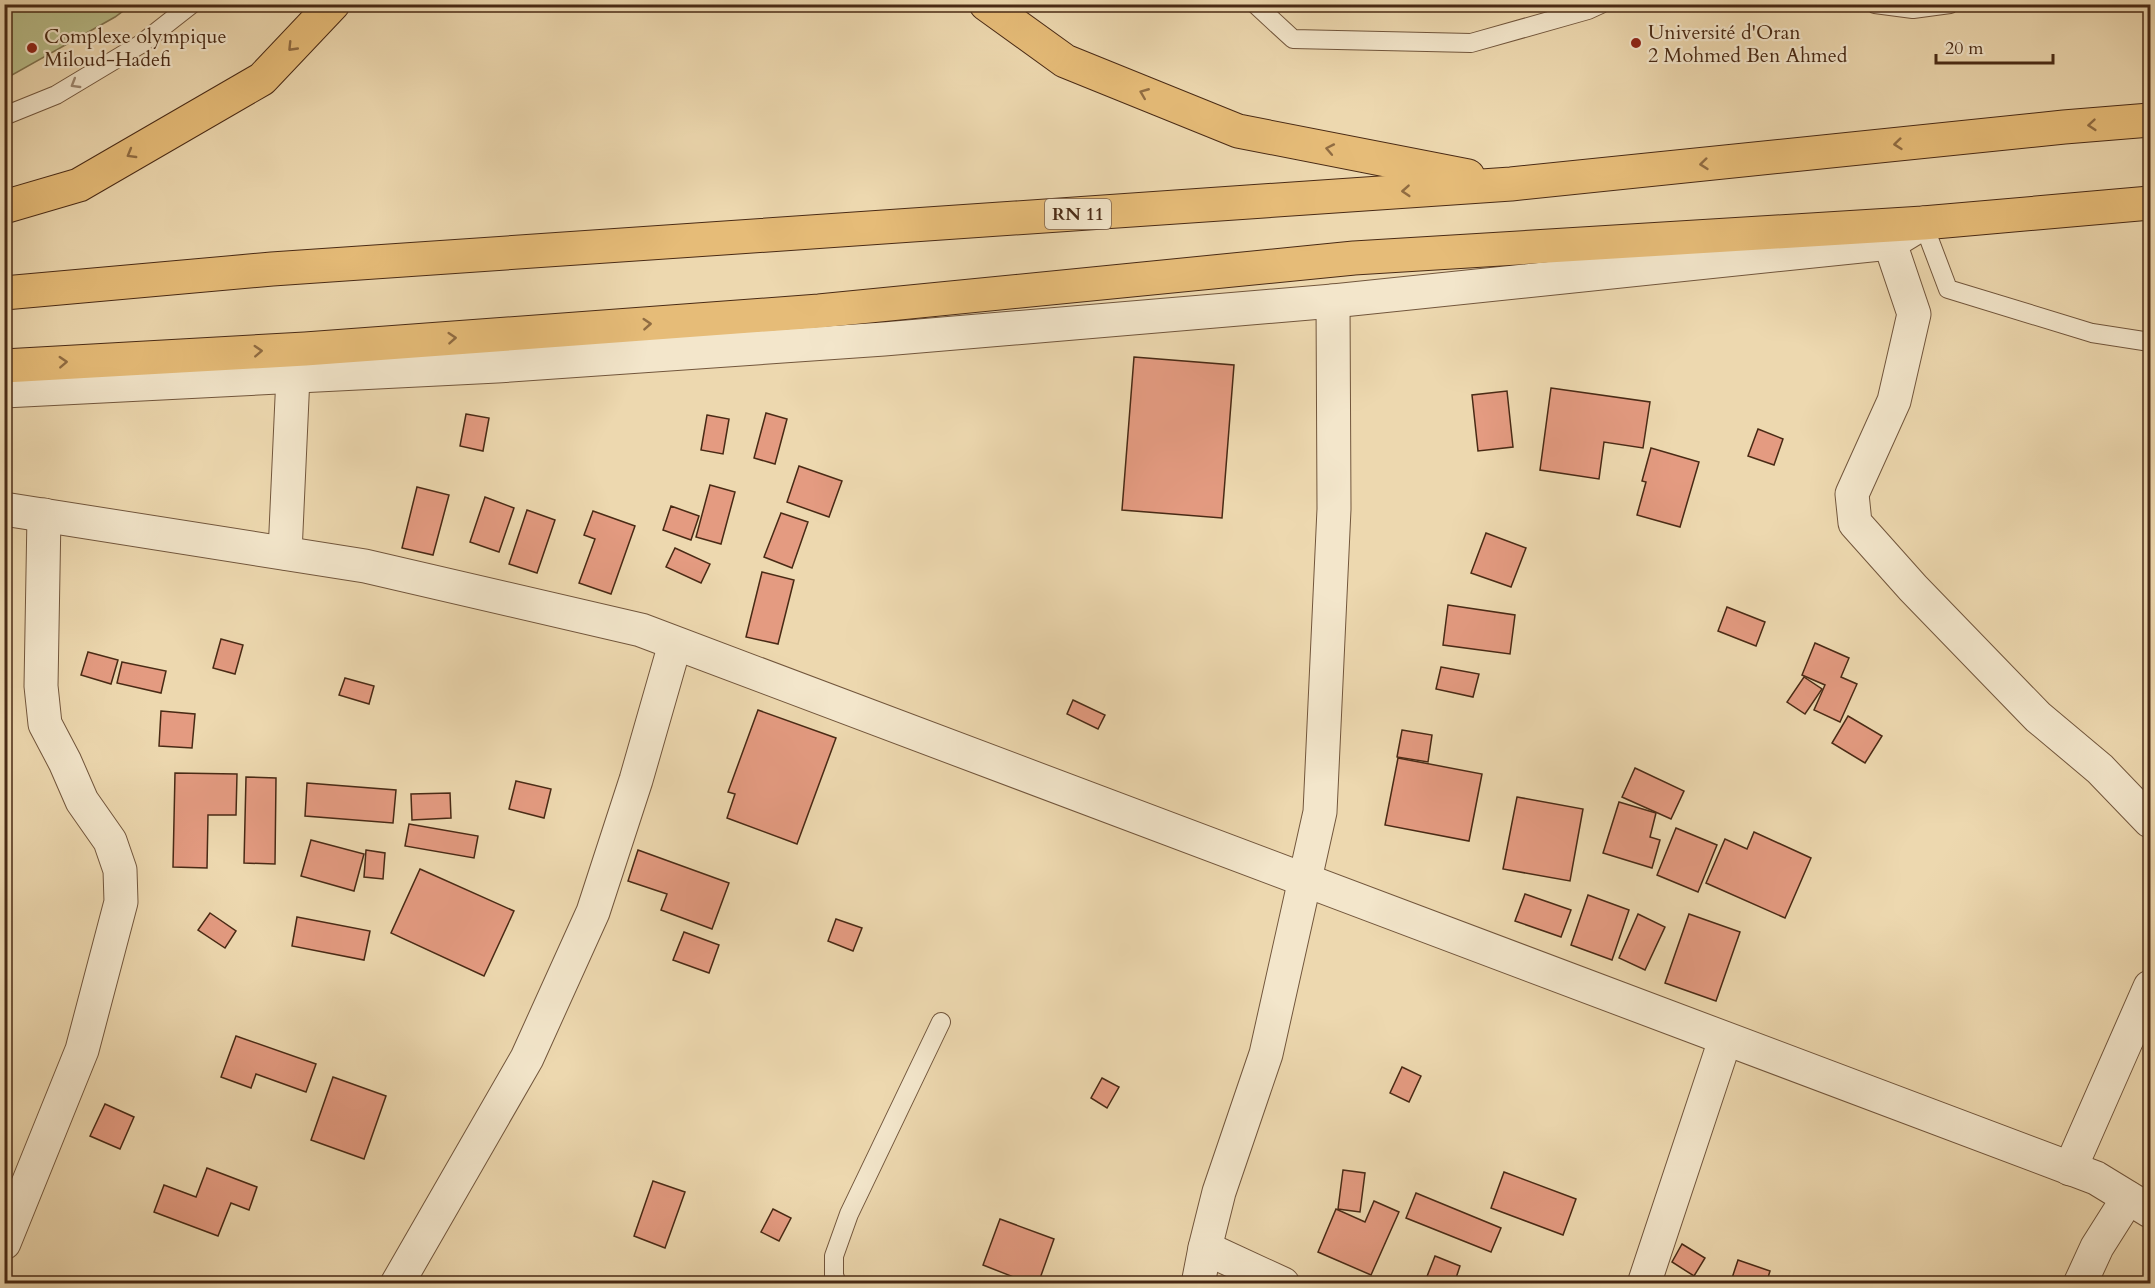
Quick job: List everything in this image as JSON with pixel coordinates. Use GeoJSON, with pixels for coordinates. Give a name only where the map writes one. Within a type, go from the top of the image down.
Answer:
{"type":"FeatureCollection","features":[{"type":"Feature","properties":{"kind":"highway"},"geometry":{"type":"LineString","coordinates":[[4,207],[79,185],[262,79],[333,4]]}},
{"type":"Feature","properties":{"kind":"highway"},"geometry":{"type":"LineString","coordinates":[[986,4],[1065,60],[1238,131],[1511,184]]}},
{"type":"Feature","properties":{"kind":"highway","name":"RN 11"},"geometry":{"type":"LineString","coordinates":[[4,293],[272,269],[1511,184],[2151,120]]}},
{"type":"Feature","properties":{"kind":"highway"},"geometry":{"type":"LineString","coordinates":[[4,366],[317,348],[819,311],[1354,258],[1923,223],[2151,202]]}},
{"type":"Feature","properties":{"kind":"street"},"geometry":{"type":"LineString","coordinates":[[4,391],[497,366],[872,340],[1333,301],[1890,243],[1923,223]]}},
{"type":"Feature","properties":{"kind":"street"},"geometry":{"type":"LineString","coordinates":[[1890,243],[1914,314],[1894,401],[1852,494],[1856,523],[1912,588],[2038,717],[2100,769],[2151,820]]}},
{"type":"Feature","properties":{"kind":"street"},"geometry":{"type":"LineString","coordinates":[[1198,1284],[1220,1192],[1266,1054],[1320,812],[1334,509],[1333,301]]}},
{"type":"Feature","properties":{"kind":"street"},"geometry":{"type":"LineString","coordinates":[[285,553],[293,376]]}},
{"type":"Feature","properties":{"kind":"street"},"geometry":{"type":"LineString","coordinates":[[4,509],[388,571],[641,630],[2096,1178],[2139,1204],[2097,1246],[2080,1284]]}},
{"type":"Feature","properties":{"kind":"street"},"geometry":{"type":"LineString","coordinates":[[4,1243],[82,1050],[121,902],[120,870],[110,841],[82,801],[45,724],[41,686],[44,515]]}},
{"type":"Feature","properties":{"kind":"street"},"geometry":{"type":"LineString","coordinates":[[397,1284],[527,1058],[593,912],[636,780],[675,644]]}},
{"type":"Feature","properties":{"kind":"street"},"geometry":{"type":"LineString","coordinates":[[2070,1169],[2151,987]]}},
{"type":"Feature","properties":{"kind":"street"},"geometry":{"type":"LineString","coordinates":[[1644,1284],[1725,1040]]}},
{"type":"Feature","properties":{"kind":"street"},"geometry":{"type":"LineString","coordinates":[[1205,1248],[1249,1275],[1283,1284]]}},
{"type":"Feature","properties":{"kind":"lane"},"geometry":{"type":"LineString","coordinates":[[4,116],[56,95],[141,44],[192,4]]}},
{"type":"Feature","properties":{"kind":"lane"},"geometry":{"type":"LineString","coordinates":[[1255,4],[1293,39],[1471,43],[1588,10],[1601,4]]}},
{"type":"Feature","properties":{"kind":"lane"},"geometry":{"type":"LineString","coordinates":[[1875,4],[1913,9],[1950,4]]}},
{"type":"Feature","properties":{"kind":"lane"},"geometry":{"type":"LineString","coordinates":[[1923,223],[1948,289],[2092,333],[2151,342]]}},
{"type":"Feature","properties":{"kind":"lane"},"geometry":{"type":"LineString","coordinates":[[837,1284],[834,1275],[834,1257],[849,1214],[941,1022]]}},
{"type":"Feature","properties":{"kind":"green space","name":"Complexe olympique Miloud-Hadefi"},"geometry":{"type":"Polygon","coordinates":[[[5,4],[131,5],[115,17],[5,79],[5,4]]]}},
{"type":"Feature","properties":{"kind":"building"},"geometry":{"type":"Polygon","coordinates":[[[1134,357],[1234,365],[1222,518],[1122,510],[1134,357]]]}},
{"type":"Feature","properties":{"kind":"building"},"geometry":{"type":"Polygon","coordinates":[[[1551,388],[1650,402],[1643,448],[1604,442],[1599,479],[1540,470],[1551,388]]]}},
{"type":"Feature","properties":{"kind":"building"},"geometry":{"type":"Polygon","coordinates":[[[1507,391],[1513,447],[1478,451],[1472,395],[1507,391]]]}},
{"type":"Feature","properties":{"kind":"building"},"geometry":{"type":"Polygon","coordinates":[[[766,413],[787,419],[775,464],[754,458],[766,413]]]}},
{"type":"Feature","properties":{"kind":"building"},"geometry":{"type":"Polygon","coordinates":[[[466,414],[489,418],[483,451],[460,446],[466,414]]]}},
{"type":"Feature","properties":{"kind":"building"},"geometry":{"type":"Polygon","coordinates":[[[707,415],[729,419],[723,454],[701,450],[707,415]]]}},
{"type":"Feature","properties":{"kind":"building"},"geometry":{"type":"Polygon","coordinates":[[[1758,429],[1783,439],[1774,465],[1748,456],[1758,429]]]}},
{"type":"Feature","properties":{"kind":"building"},"geometry":{"type":"Polygon","coordinates":[[[1651,448],[1699,462],[1680,527],[1637,515],[1646,482],[1642,481],[1651,448]]]}},
{"type":"Feature","properties":{"kind":"building"},"geometry":{"type":"Polygon","coordinates":[[[799,466],[842,481],[829,517],[787,502],[799,466]]]}},
{"type":"Feature","properties":{"kind":"building"},"geometry":{"type":"Polygon","coordinates":[[[710,485],[735,492],[721,544],[696,537],[710,485]]]}},
{"type":"Feature","properties":{"kind":"building"},"geometry":{"type":"Polygon","coordinates":[[[417,487],[449,495],[433,555],[402,548],[417,487]]]}},
{"type":"Feature","properties":{"kind":"building"},"geometry":{"type":"Polygon","coordinates":[[[485,497],[514,508],[499,552],[470,542],[485,497]]]}},
{"type":"Feature","properties":{"kind":"building"},"geometry":{"type":"Polygon","coordinates":[[[671,506],[699,516],[691,540],[663,530],[671,506]]]}},
{"type":"Feature","properties":{"kind":"building"},"geometry":{"type":"Polygon","coordinates":[[[527,510],[555,520],[537,573],[509,564],[527,510]]]}},
{"type":"Feature","properties":{"kind":"building"},"geometry":{"type":"Polygon","coordinates":[[[593,511],[635,526],[611,594],[579,583],[595,539],[584,535],[593,511]]]}},
{"type":"Feature","properties":{"kind":"building"},"geometry":{"type":"Polygon","coordinates":[[[781,513],[808,522],[792,568],[764,557],[781,513]]]}},
{"type":"Feature","properties":{"kind":"building"},"geometry":{"type":"Polygon","coordinates":[[[1486,533],[1526,548],[1511,587],[1471,573],[1486,533]]]}},
{"type":"Feature","properties":{"kind":"building"},"geometry":{"type":"Polygon","coordinates":[[[675,548],[710,564],[701,583],[666,567],[675,548]]]}},
{"type":"Feature","properties":{"kind":"building"},"geometry":{"type":"Polygon","coordinates":[[[762,572],[794,580],[778,644],[746,637],[762,572]]]}},
{"type":"Feature","properties":{"kind":"building"},"geometry":{"type":"Polygon","coordinates":[[[1448,605],[1515,615],[1510,654],[1443,645],[1448,605]]]}},
{"type":"Feature","properties":{"kind":"building"},"geometry":{"type":"Polygon","coordinates":[[[1727,607],[1765,622],[1756,646],[1718,631],[1727,607]]]}},
{"type":"Feature","properties":{"kind":"building"},"geometry":{"type":"Polygon","coordinates":[[[221,639],[243,645],[235,674],[213,668],[221,639]]]}},
{"type":"Feature","properties":{"kind":"building"},"geometry":{"type":"Polygon","coordinates":[[[1815,643],[1849,658],[1841,677],[1857,684],[1840,722],[1814,710],[1825,685],[1802,675],[1815,643]]]}},
{"type":"Feature","properties":{"kind":"building"},"geometry":{"type":"Polygon","coordinates":[[[88,652],[118,660],[111,684],[81,675],[88,652]]]}},
{"type":"Feature","properties":{"kind":"building"},"geometry":{"type":"Polygon","coordinates":[[[122,662],[166,671],[161,693],[117,683],[122,662]]]}},
{"type":"Feature","properties":{"kind":"building"},"geometry":{"type":"Polygon","coordinates":[[[1441,667],[1479,674],[1473,697],[1436,689],[1441,667]]]}},
{"type":"Feature","properties":{"kind":"building"},"geometry":{"type":"Polygon","coordinates":[[[1804,677],[1822,689],[1805,714],[1787,702],[1804,677]]]}},
{"type":"Feature","properties":{"kind":"building"},"geometry":{"type":"Polygon","coordinates":[[[345,678],[374,686],[369,704],[339,695],[345,678]]]}},
{"type":"Feature","properties":{"kind":"building"},"geometry":{"type":"Polygon","coordinates":[[[1073,700],[1105,715],[1098,729],[1067,714],[1073,700]]]}},
{"type":"Feature","properties":{"kind":"building"},"geometry":{"type":"Polygon","coordinates":[[[758,710],[836,738],[797,844],[727,818],[735,794],[728,792],[758,710]]]}},
{"type":"Feature","properties":{"kind":"building"},"geometry":{"type":"Polygon","coordinates":[[[161,711],[195,714],[192,748],[159,746],[161,711]]]}},
{"type":"Feature","properties":{"kind":"building"},"geometry":{"type":"Polygon","coordinates":[[[1848,716],[1882,736],[1865,763],[1832,743],[1848,716]]]}},
{"type":"Feature","properties":{"kind":"building"},"geometry":{"type":"Polygon","coordinates":[[[1402,730],[1432,735],[1428,762],[1397,757],[1402,730]]]}},
{"type":"Feature","properties":{"kind":"building"},"geometry":{"type":"Polygon","coordinates":[[[1398,758],[1482,774],[1469,841],[1385,825],[1398,758]]]}},
{"type":"Feature","properties":{"kind":"building"},"geometry":{"type":"Polygon","coordinates":[[[1635,768],[1684,791],[1671,819],[1622,797],[1635,768]]]}},
{"type":"Feature","properties":{"kind":"building"},"geometry":{"type":"Polygon","coordinates":[[[175,773],[237,774],[236,815],[208,815],[207,868],[173,867],[175,773]]]}},
{"type":"Feature","properties":{"kind":"building"},"geometry":{"type":"Polygon","coordinates":[[[246,777],[276,778],[275,864],[244,863],[246,777]]]}},
{"type":"Feature","properties":{"kind":"building"},"geometry":{"type":"Polygon","coordinates":[[[516,781],[551,789],[544,818],[509,809],[516,781]]]}},
{"type":"Feature","properties":{"kind":"building"},"geometry":{"type":"Polygon","coordinates":[[[307,783],[396,790],[393,823],[305,816],[307,783]]]}},
{"type":"Feature","properties":{"kind":"building"},"geometry":{"type":"Polygon","coordinates":[[[450,793],[451,818],[412,820],[411,794],[450,793]]]}},
{"type":"Feature","properties":{"kind":"building"},"geometry":{"type":"Polygon","coordinates":[[[1517,797],[1583,809],[1570,881],[1503,869],[1517,797]]]}},
{"type":"Feature","properties":{"kind":"building"},"geometry":{"type":"Polygon","coordinates":[[[1619,802],[1656,813],[1650,837],[1660,840],[1652,868],[1603,853],[1619,802]]]}},
{"type":"Feature","properties":{"kind":"building"},"geometry":{"type":"Polygon","coordinates":[[[409,824],[478,836],[474,858],[405,846],[409,824]]]}},
{"type":"Feature","properties":{"kind":"building"},"geometry":{"type":"Polygon","coordinates":[[[1676,828],[1717,845],[1698,892],[1657,875],[1676,828]]]}},
{"type":"Feature","properties":{"kind":"building"},"geometry":{"type":"Polygon","coordinates":[[[1754,832],[1811,858],[1785,918],[1706,883],[1725,839],[1747,849],[1754,832]]]}},
{"type":"Feature","properties":{"kind":"building"},"geometry":{"type":"Polygon","coordinates":[[[311,840],[364,854],[354,891],[301,876],[311,840]]]}},
{"type":"Feature","properties":{"kind":"building"},"geometry":{"type":"Polygon","coordinates":[[[366,850],[385,853],[383,879],[364,877],[366,850]]]}},
{"type":"Feature","properties":{"kind":"building"},"geometry":{"type":"Polygon","coordinates":[[[638,850],[729,883],[712,929],[661,910],[667,894],[628,881],[638,850]]]}},
{"type":"Feature","properties":{"kind":"building"},"geometry":{"type":"Polygon","coordinates":[[[420,869],[514,911],[484,976],[391,933],[420,869]]]}},
{"type":"Feature","properties":{"kind":"building"},"geometry":{"type":"Polygon","coordinates":[[[1525,894],[1571,910],[1561,937],[1515,921],[1525,894]]]}},
{"type":"Feature","properties":{"kind":"building"},"geometry":{"type":"Polygon","coordinates":[[[1588,895],[1629,910],[1612,960],[1571,945],[1588,895]]]}},
{"type":"Feature","properties":{"kind":"building"},"geometry":{"type":"Polygon","coordinates":[[[210,913],[236,931],[225,948],[198,930],[210,913]]]}},
{"type":"Feature","properties":{"kind":"building"},"geometry":{"type":"Polygon","coordinates":[[[1638,914],[1665,927],[1645,970],[1619,958],[1638,914]]]}},
{"type":"Feature","properties":{"kind":"building"},"geometry":{"type":"Polygon","coordinates":[[[1689,914],[1740,932],[1716,1001],[1665,983],[1689,914]]]}},
{"type":"Feature","properties":{"kind":"building"},"geometry":{"type":"Polygon","coordinates":[[[297,917],[370,931],[364,960],[292,946],[297,917]]]}},
{"type":"Feature","properties":{"kind":"building"},"geometry":{"type":"Polygon","coordinates":[[[836,919],[862,928],[853,951],[828,941],[836,919]]]}},
{"type":"Feature","properties":{"kind":"building"},"geometry":{"type":"Polygon","coordinates":[[[684,932],[719,945],[709,973],[673,960],[684,932]]]}},
{"type":"Feature","properties":{"kind":"building"},"geometry":{"type":"Polygon","coordinates":[[[236,1036],[316,1064],[306,1092],[256,1074],[251,1088],[221,1077],[236,1036]]]}},
{"type":"Feature","properties":{"kind":"building"},"geometry":{"type":"Polygon","coordinates":[[[1402,1067],[1421,1076],[1409,1102],[1390,1093],[1402,1067]]]}},
{"type":"Feature","properties":{"kind":"building"},"geometry":{"type":"Polygon","coordinates":[[[333,1077],[386,1096],[364,1159],[311,1140],[333,1077]]]}},
{"type":"Feature","properties":{"kind":"building"},"geometry":{"type":"Polygon","coordinates":[[[1102,1078],[1119,1087],[1107,1108],[1091,1098],[1102,1078]]]}},
{"type":"Feature","properties":{"kind":"building"},"geometry":{"type":"Polygon","coordinates":[[[105,1104],[134,1117],[120,1149],[90,1136],[105,1104]]]}},
{"type":"Feature","properties":{"kind":"building"},"geometry":{"type":"Polygon","coordinates":[[[207,1168],[257,1187],[249,1210],[231,1203],[218,1236],[154,1212],[164,1185],[196,1197],[207,1168]]]}},
{"type":"Feature","properties":{"kind":"building"},"geometry":{"type":"Polygon","coordinates":[[[1343,1170],[1365,1173],[1360,1212],[1338,1209],[1343,1170]]]}},
{"type":"Feature","properties":{"kind":"building"},"geometry":{"type":"Polygon","coordinates":[[[1504,1172],[1576,1199],[1563,1235],[1491,1208],[1504,1172]]]}},
{"type":"Feature","properties":{"kind":"building"},"geometry":{"type":"Polygon","coordinates":[[[653,1181],[685,1192],[665,1248],[634,1236],[653,1181]]]}},
{"type":"Feature","properties":{"kind":"building"},"geometry":{"type":"Polygon","coordinates":[[[1416,1193],[1501,1228],[1491,1252],[1406,1218],[1416,1193]]]}},
{"type":"Feature","properties":{"kind":"building"},"geometry":{"type":"Polygon","coordinates":[[[1374,1201],[1399,1212],[1371,1275],[1318,1252],[1336,1209],[1365,1222],[1374,1201]]]}},
{"type":"Feature","properties":{"kind":"building"},"geometry":{"type":"Polygon","coordinates":[[[773,1209],[791,1218],[779,1241],[761,1232],[773,1209]]]}},
{"type":"Feature","properties":{"kind":"building"},"geometry":{"type":"Polygon","coordinates":[[[1000,1219],[1054,1239],[1038,1284],[1020,1284],[1021,1280],[983,1265],[1000,1219]]]}},
{"type":"Feature","properties":{"kind":"building"},"geometry":{"type":"Polygon","coordinates":[[[1682,1244],[1705,1258],[1694,1276],[1672,1262],[1682,1244]]]}},
{"type":"Feature","properties":{"kind":"building"},"geometry":{"type":"Polygon","coordinates":[[[1435,1256],[1460,1266],[1454,1284],[1424,1284],[1435,1256]]]}},
{"type":"Feature","properties":{"kind":"building"},"geometry":{"type":"Polygon","coordinates":[[[1738,1260],[1770,1271],[1766,1284],[1747,1284],[1732,1278],[1738,1260]]]}},
{"type":"Feature","properties":{"kind":"place","name":"Université d'Oran 2 Mohmed Ben Ahmed"},"geometry":{"type":"Point","coordinates":[1636,43]}},
{"type":"Feature","properties":{"kind":"place","name":"Complexe olympique Miloud-Hadefi"},"geometry":{"type":"Point","coordinates":[32,48]}}]}
